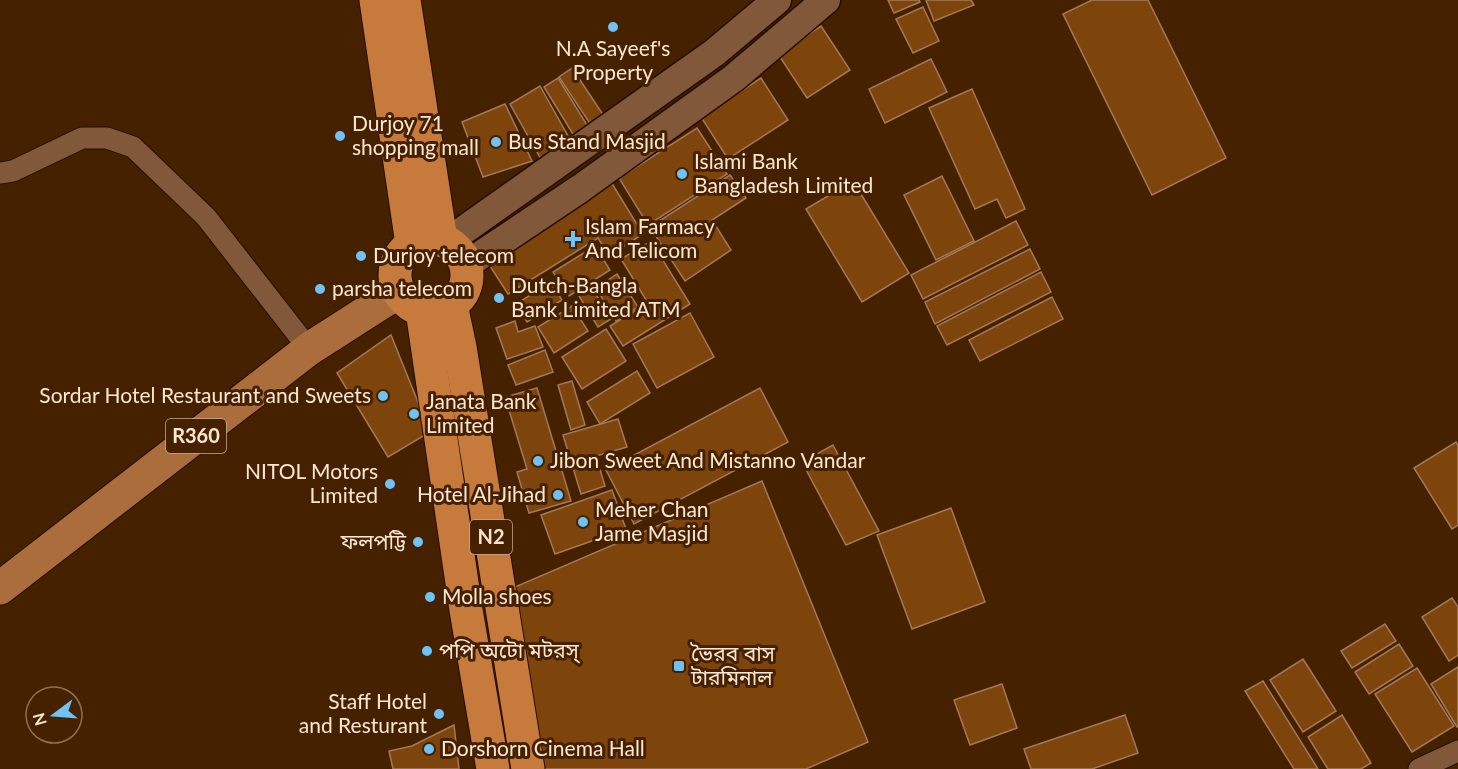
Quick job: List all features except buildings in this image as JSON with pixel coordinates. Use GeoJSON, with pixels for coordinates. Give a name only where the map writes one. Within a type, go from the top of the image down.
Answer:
{"type":"FeatureCollection","features":[{"type":"Feature","properties":{"kind":"highway"},"geometry":{"type":"LineString","coordinates":[[376,0],[442,248],[467,276],[460,297],[424,303]]}},
{"type":"Feature","properties":{"kind":"highway"},"geometry":{"type":"LineString","coordinates":[[404,0],[442,248]]}},
{"type":"Feature","properties":{"kind":"highway","name":"N2"},"geometry":{"type":"LineString","coordinates":[[442,248],[402,252],[396,262],[394,274],[424,303],[460,347],[528,769]]}},
{"type":"Feature","properties":{"kind":"highway","name":"N2"},"geometry":{"type":"LineString","coordinates":[[424,303],[466,610],[493,769]]}},
{"type":"Feature","properties":{"kind":"main road","name":"R360"},"geometry":{"type":"LineString","coordinates":[[0,588],[309,349],[424,303]]}},
{"type":"Feature","properties":{"kind":"street"},"geometry":{"type":"LineString","coordinates":[[442,248],[714,53],[777,0]]}},
{"type":"Feature","properties":{"kind":"street"},"geometry":{"type":"LineString","coordinates":[[442,248],[581,188],[734,78],[826,0]]}},
{"type":"Feature","properties":{"kind":"street"},"geometry":{"type":"LineString","coordinates":[[0,173],[13,171],[82,138],[107,138],[133,147],[206,217],[309,349]]}},
{"type":"Feature","properties":{"kind":"street"},"geometry":{"type":"LineString","coordinates":[[1419,769],[1458,751]]}},
{"type":"Feature","properties":{"kind":"place","name":"N.A Sayeef's Property"},"geometry":{"type":"Point","coordinates":[613,27]}},
{"type":"Feature","properties":{"kind":"place","name":"Durjoy 71 shopping mall"},"geometry":{"type":"Point","coordinates":[340,136]}},
{"type":"Feature","properties":{"kind":"place","name":"Bus Stand Masjid"},"geometry":{"type":"Point","coordinates":[496,142]}},
{"type":"Feature","properties":{"kind":"place","name":"Islami Bank Bangladesh Limited"},"geometry":{"type":"Point","coordinates":[682,174]}},
{"type":"Feature","properties":{"kind":"place","name":"Islam Farmacy And Telicom"},"geometry":{"type":"Point","coordinates":[573,239]}},
{"type":"Feature","properties":{"kind":"place","name":"Durjoy telecom"},"geometry":{"type":"Point","coordinates":[361,256]}},
{"type":"Feature","properties":{"kind":"place","name":"parsha telecom"},"geometry":{"type":"Point","coordinates":[320,289]}},
{"type":"Feature","properties":{"kind":"place","name":"Dutch-Bangla Bank Limited ATM"},"geometry":{"type":"Point","coordinates":[499,298]}},
{"type":"Feature","properties":{"kind":"place","name":"Sordar Hotel Restaurant and Sweets"},"geometry":{"type":"Point","coordinates":[383,396]}},
{"type":"Feature","properties":{"kind":"place","name":"Janata Bank Limited"},"geometry":{"type":"Point","coordinates":[414,414]}},
{"type":"Feature","properties":{"kind":"place","name":"Jibon Sweet And Mistanno Vandar"},"geometry":{"type":"Point","coordinates":[538,461]}},
{"type":"Feature","properties":{"kind":"place","name":"NITOL Motors Limited"},"geometry":{"type":"Point","coordinates":[390,484]}},
{"type":"Feature","properties":{"kind":"place","name":"Hotel Al-Jihad"},"geometry":{"type":"Point","coordinates":[558,495]}},
{"type":"Feature","properties":{"kind":"place","name":"Meher Chan Jame Masjid"},"geometry":{"type":"Point","coordinates":[583,522]}},
{"type":"Feature","properties":{"kind":"place","name":"ফলপট্টি"},"geometry":{"type":"Point","coordinates":[418,542]}},
{"type":"Feature","properties":{"kind":"place","name":"Molla shoes"},"geometry":{"type":"Point","coordinates":[430,597]}},
{"type":"Feature","properties":{"kind":"place","name":"পপি অটো মটরস্"},"geometry":{"type":"Point","coordinates":[427,651]}},
{"type":"Feature","properties":{"kind":"place","name":"ভৈরব বাস টারমিনাল"},"geometry":{"type":"Point","coordinates":[679,666]}},
{"type":"Feature","properties":{"kind":"place","name":"Staff Hotel and Resturant"},"geometry":{"type":"Point","coordinates":[439,714]}},
{"type":"Feature","properties":{"kind":"place","name":"Dorshorn Cinema Hall"},"geometry":{"type":"Point","coordinates":[429,749]}}]}
